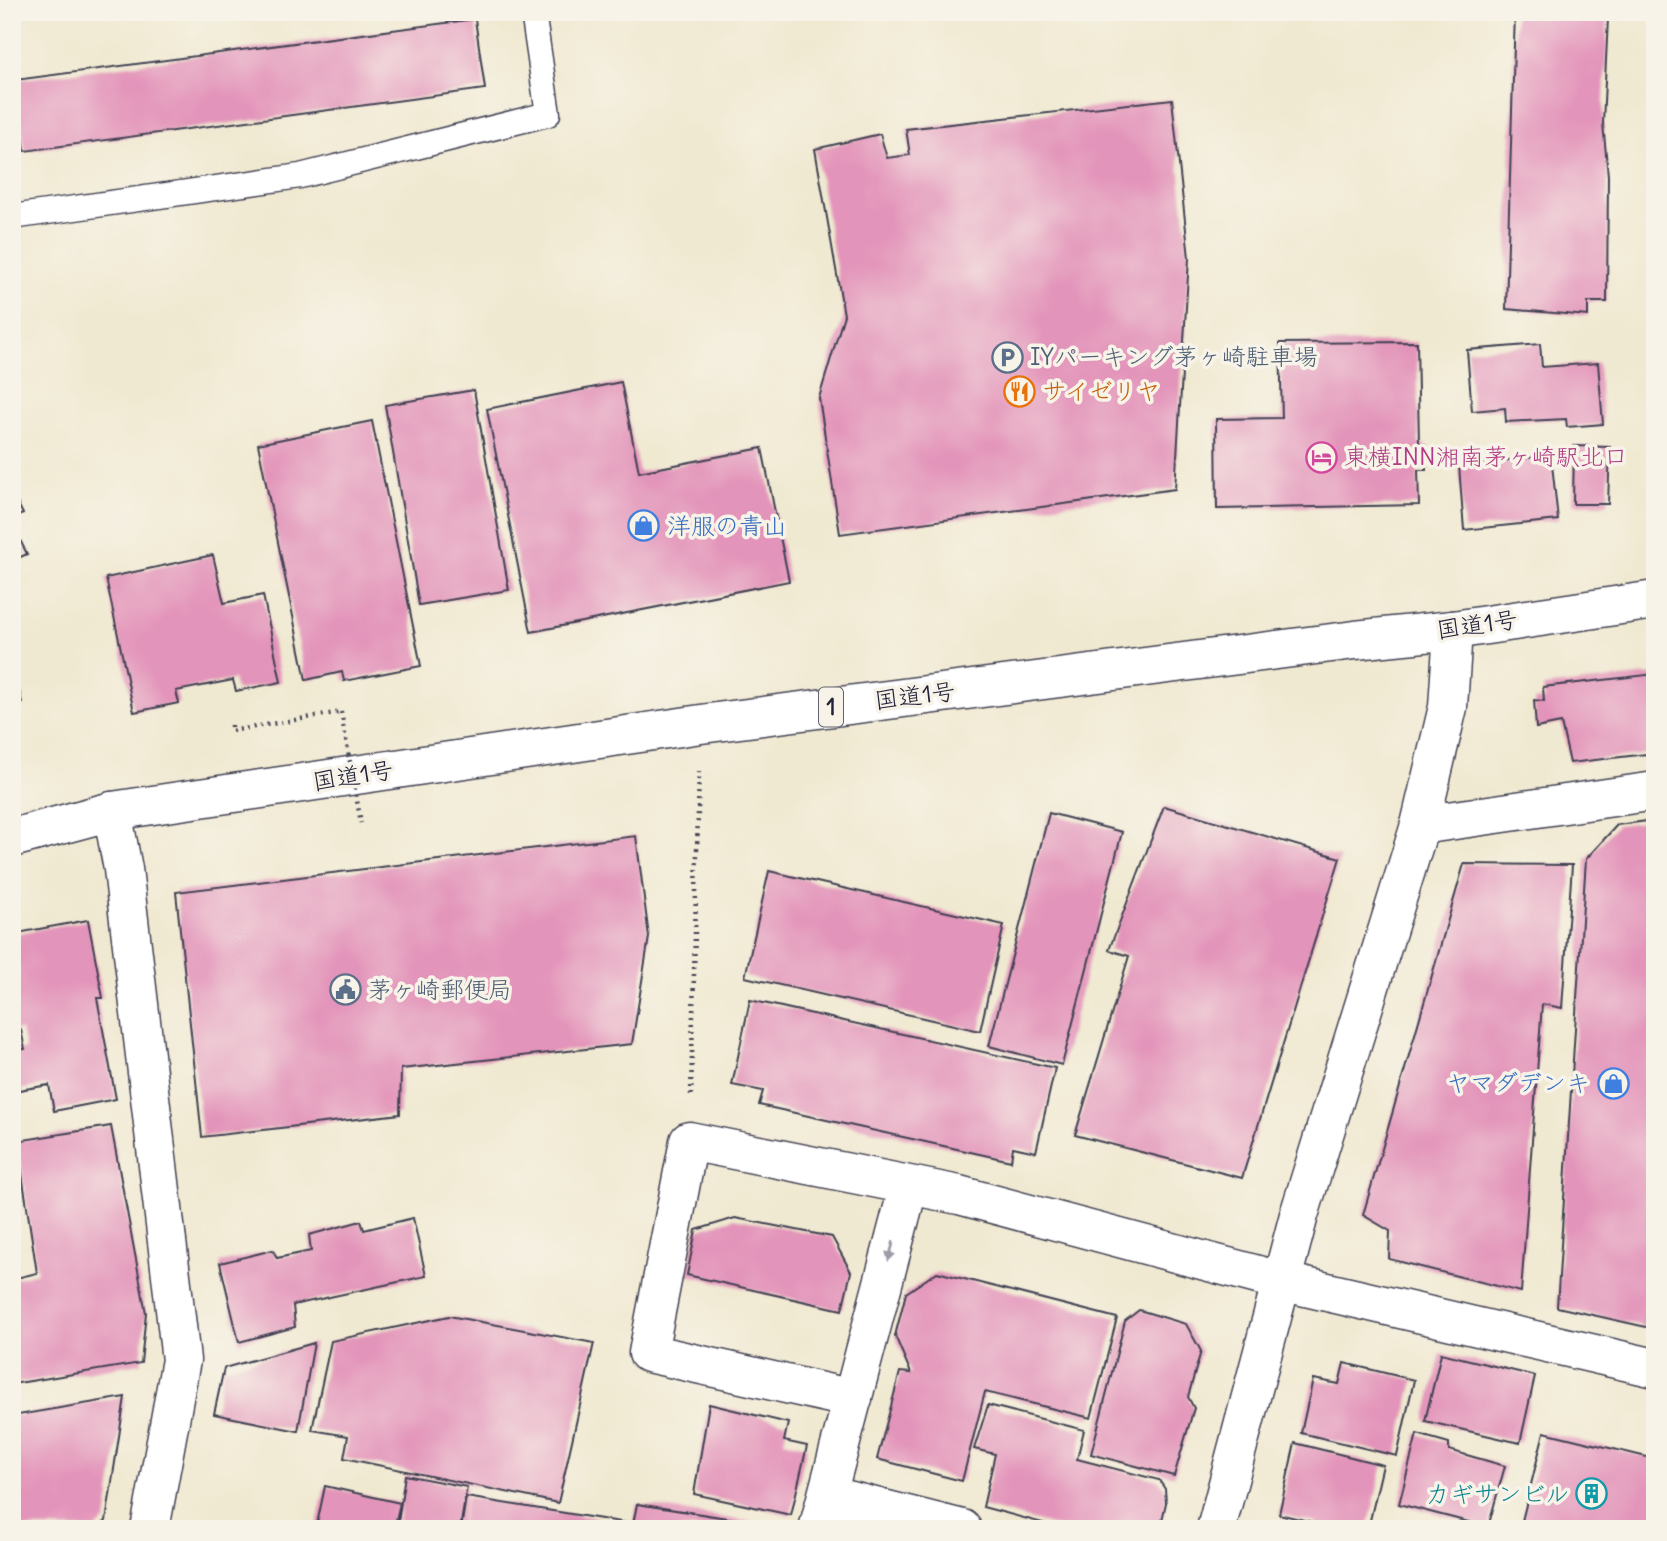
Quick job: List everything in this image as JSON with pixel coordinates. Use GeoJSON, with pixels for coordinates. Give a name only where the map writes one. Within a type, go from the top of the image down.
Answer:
{"type":"FeatureCollection","features":[{"type":"Feature","properties":{"kind":"main road","name":"国道1号"},"geometry":{"type":"LineString","coordinates":[[12,838],[112,811],[701,724],[1355,640],[1453,630],[1655,600]]}},
{"type":"Feature","properties":{"kind":"main road"},"geometry":{"type":"LineString","coordinates":[[1216,1529],[1299,1214],[1420,825],[1448,707],[1453,630]]}},
{"type":"Feature","properties":{"kind":"main road"},"geometry":{"type":"LineString","coordinates":[[1420,825],[1655,791]]}},
{"type":"Feature","properties":{"kind":"main road"},"geometry":{"type":"LineString","coordinates":[[112,811],[124,883],[181,1360],[150,1529]]}},
{"type":"Feature","properties":{"kind":"main road"},"geometry":{"type":"LineString","coordinates":[[852,1399],[648,1353],[689,1141],[959,1195],[1280,1281],[1655,1368]]}},
{"type":"Feature","properties":{"kind":"main road"},"geometry":{"type":"LineString","coordinates":[[909,1185],[823,1512],[962,1529]]}},
{"type":"Feature","properties":{"kind":"lane"},"geometry":{"type":"LineString","coordinates":[[12,217],[300,176],[548,114],[533,12]]}},
{"type":"Feature","properties":{"kind":"path"},"geometry":{"type":"LineString","coordinates":[[231,724],[231,731],[341,712],[361,823]]}},
{"type":"Feature","properties":{"kind":"path"},"geometry":{"type":"LineString","coordinates":[[689,1141],[701,724]]}},
{"type":"Feature","properties":{"kind":"building"},"geometry":{"type":"Polygon","coordinates":[[[1515,12],[1630,12],[1629,19],[1608,18],[1603,123],[1608,176],[1607,302],[1588,302],[1588,316],[1506,309],[1515,12]]]}},
{"type":"Feature","properties":{"kind":"building"},"geometry":{"type":"Polygon","coordinates":[[[475,19],[485,89],[25,151],[15,80],[475,19]]]}},
{"type":"Feature","properties":{"kind":"building","name":"IYパーキング茅ヶ崎駐車場"},"geometry":{"type":"Polygon","coordinates":[[[1172,99],[1189,258],[1175,489],[840,534],[819,398],[844,315],[815,149],[880,134],[887,158],[910,155],[906,129],[1172,99]]]}},
{"type":"Feature","properties":{"kind":"building","name":"東横INN湘南茅ヶ崎駅北口"},"geometry":{"type":"Polygon","coordinates":[[[1417,342],[1419,444],[1425,444],[1426,470],[1418,470],[1419,505],[1217,509],[1216,419],[1282,418],[1280,343],[1417,342]]]}},
{"type":"Feature","properties":{"kind":"building"},"geometry":{"type":"Polygon","coordinates":[[[1540,344],[1542,367],[1598,363],[1603,424],[1567,427],[1566,419],[1506,422],[1505,408],[1472,411],[1467,350],[1540,344]]]}},
{"type":"Feature","properties":{"kind":"building","name":"洋服の青山"},"geometry":{"type":"Polygon","coordinates":[[[621,382],[639,472],[762,448],[789,581],[531,632],[487,409],[621,382]]]}},
{"type":"Feature","properties":{"kind":"building"},"geometry":{"type":"Polygon","coordinates":[[[474,390],[509,590],[419,605],[385,405],[474,390]]]}},
{"type":"Feature","properties":{"kind":"building"},"geometry":{"type":"Polygon","coordinates":[[[372,421],[421,666],[344,681],[342,672],[306,680],[258,444],[372,421]]]}},
{"type":"Feature","properties":{"kind":"building"},"geometry":{"type":"Polygon","coordinates":[[[1574,446],[1610,447],[1608,504],[1573,504],[1574,446]]]}},
{"type":"Feature","properties":{"kind":"building"},"geometry":{"type":"Polygon","coordinates":[[[1551,455],[1558,520],[1464,530],[1459,466],[1551,455]]]}},
{"type":"Feature","properties":{"kind":"building"},"geometry":{"type":"Polygon","coordinates":[[[12,492],[23,514],[12,519],[12,492]]]}},
{"type":"Feature","properties":{"kind":"building"},"geometry":{"type":"Polygon","coordinates":[[[12,524],[27,554],[12,561],[12,524]]]}},
{"type":"Feature","properties":{"kind":"building"},"geometry":{"type":"Polygon","coordinates":[[[213,555],[224,603],[263,595],[281,682],[236,691],[233,680],[176,691],[179,703],[134,712],[106,578],[213,555]]]}},
{"type":"Feature","properties":{"kind":"building"},"geometry":{"type":"Polygon","coordinates":[[[12,665],[22,703],[12,705],[12,665]]]}},
{"type":"Feature","properties":{"kind":"building"},"geometry":{"type":"Polygon","coordinates":[[[1655,674],[1655,753],[1570,763],[1561,723],[1536,728],[1534,700],[1544,701],[1543,687],[1655,674]]]}},
{"type":"Feature","properties":{"kind":"building"},"geometry":{"type":"Polygon","coordinates":[[[1164,806],[1340,858],[1242,1178],[1075,1135],[1129,956],[1109,950],[1164,806]]]}},
{"type":"Feature","properties":{"kind":"building"},"geometry":{"type":"Polygon","coordinates":[[[1049,813],[1122,832],[1062,1065],[989,1046],[1049,813]]]}},
{"type":"Feature","properties":{"kind":"building","name":"ヤマダデンキ"},"geometry":{"type":"Polygon","coordinates":[[[1655,820],[1655,1329],[1557,1307],[1586,859],[1617,825],[1655,820]]]}},
{"type":"Feature","properties":{"kind":"building"},"geometry":{"type":"Polygon","coordinates":[[[636,836],[649,937],[632,1044],[401,1069],[400,1114],[202,1137],[176,892],[636,836]]]}},
{"type":"Feature","properties":{"kind":"building"},"geometry":{"type":"Polygon","coordinates":[[[1464,864],[1572,865],[1562,1008],[1542,1004],[1521,1292],[1389,1259],[1390,1231],[1363,1215],[1464,864]]]}},
{"type":"Feature","properties":{"kind":"building"},"geometry":{"type":"Polygon","coordinates":[[[769,871],[1004,925],[980,1031],[745,977],[769,871]]]}},
{"type":"Feature","properties":{"kind":"building"},"geometry":{"type":"Polygon","coordinates":[[[88,920],[103,998],[97,998],[116,1099],[54,1111],[49,1085],[19,1090],[12,1051],[25,1049],[21,1030],[12,1031],[12,934],[88,920]]]}},
{"type":"Feature","properties":{"kind":"building"},"geometry":{"type":"Polygon","coordinates":[[[750,1000],[1055,1068],[1036,1152],[1013,1147],[1011,1161],[759,1105],[763,1091],[732,1085],[750,1000]]]}},
{"type":"Feature","properties":{"kind":"building"},"geometry":{"type":"Polygon","coordinates":[[[111,1126],[146,1313],[141,1363],[12,1384],[12,1279],[37,1273],[17,1141],[111,1126]]]}},
{"type":"Feature","properties":{"kind":"building"},"geometry":{"type":"Polygon","coordinates":[[[413,1218],[426,1276],[293,1305],[295,1327],[239,1342],[220,1263],[273,1250],[277,1258],[311,1251],[309,1235],[361,1221],[364,1230],[413,1218]]]}},
{"type":"Feature","properties":{"kind":"building"},"geometry":{"type":"Polygon","coordinates":[[[735,1218],[832,1237],[851,1272],[842,1310],[687,1275],[696,1230],[735,1218]]]}},
{"type":"Feature","properties":{"kind":"building"},"geometry":{"type":"Polygon","coordinates":[[[937,1272],[1117,1318],[1091,1418],[985,1392],[962,1481],[877,1459],[900,1372],[911,1373],[895,1336],[906,1293],[937,1272]]]}},
{"type":"Feature","properties":{"kind":"building"},"geometry":{"type":"Polygon","coordinates":[[[1139,1310],[1186,1324],[1201,1351],[1188,1397],[1194,1408],[1174,1476],[1091,1454],[1125,1321],[1139,1310]]]}},
{"type":"Feature","properties":{"kind":"building"},"geometry":{"type":"Polygon","coordinates":[[[449,1316],[594,1343],[558,1503],[344,1458],[348,1436],[312,1430],[331,1341],[449,1316]]]}},
{"type":"Feature","properties":{"kind":"building"},"geometry":{"type":"Polygon","coordinates":[[[314,1343],[298,1431],[214,1414],[224,1368],[314,1343]]]}},
{"type":"Feature","properties":{"kind":"building"},"geometry":{"type":"Polygon","coordinates":[[[1441,1353],[1535,1376],[1520,1443],[1425,1421],[1441,1353]]]}},
{"type":"Feature","properties":{"kind":"building"},"geometry":{"type":"Polygon","coordinates":[[[1344,1363],[1414,1380],[1397,1456],[1301,1433],[1313,1379],[1339,1384],[1344,1363]]]}},
{"type":"Feature","properties":{"kind":"building"},"geometry":{"type":"Polygon","coordinates":[[[125,1397],[106,1521],[95,1529],[12,1528],[12,1416],[125,1397]]]}},
{"type":"Feature","properties":{"kind":"building"},"geometry":{"type":"Polygon","coordinates":[[[709,1404],[788,1423],[784,1441],[807,1446],[791,1515],[694,1494],[709,1404]]]}},
{"type":"Feature","properties":{"kind":"building"},"geometry":{"type":"Polygon","coordinates":[[[988,1405],[1084,1430],[1077,1459],[1159,1480],[1165,1489],[1166,1503],[1160,1529],[1065,1529],[983,1507],[995,1454],[974,1449],[988,1405]]]}},
{"type":"Feature","properties":{"kind":"building","name":"カギサンビル"},"geometry":{"type":"Polygon","coordinates":[[[1544,1432],[1655,1459],[1655,1529],[1520,1529],[1544,1432]]]}},
{"type":"Feature","properties":{"kind":"building"},"geometry":{"type":"Polygon","coordinates":[[[1417,1434],[1449,1443],[1449,1450],[1505,1466],[1488,1527],[1399,1504],[1417,1434]]]}},
{"type":"Feature","properties":{"kind":"building"},"geometry":{"type":"Polygon","coordinates":[[[1295,1443],[1383,1465],[1368,1529],[1341,1529],[1279,1514],[1295,1443]]]}},
{"type":"Feature","properties":{"kind":"building"},"geometry":{"type":"Polygon","coordinates":[[[405,1475],[467,1487],[460,1529],[397,1529],[405,1475]]]}},
{"type":"Feature","properties":{"kind":"building"},"geometry":{"type":"Polygon","coordinates":[[[325,1486],[400,1503],[394,1529],[316,1529],[325,1486]]]}},
{"type":"Feature","properties":{"kind":"building"},"geometry":{"type":"Polygon","coordinates":[[[466,1497],[633,1524],[637,1504],[784,1529],[461,1529],[466,1497]]]}},
{"type":"Feature","properties":{"kind":"place","name":"IYパーキング茅ヶ崎駐車場"},"geometry":{"type":"Point","coordinates":[1007,357]}},
{"type":"Feature","properties":{"kind":"place","name":"サイゼリヤ"},"geometry":{"type":"Point","coordinates":[1019,391]}},
{"type":"Feature","properties":{"kind":"place","name":"東横INN湘南茅ヶ崎駅北口"},"geometry":{"type":"Point","coordinates":[1321,457]}},
{"type":"Feature","properties":{"kind":"place","name":"洋服の青山"},"geometry":{"type":"Point","coordinates":[644,526]}},
{"type":"Feature","properties":{"kind":"place","name":"茅ヶ崎郵便局"},"geometry":{"type":"Point","coordinates":[345,990]}},
{"type":"Feature","properties":{"kind":"place","name":"ヤマダデンキ"},"geometry":{"type":"Point","coordinates":[1613,1083]}},
{"type":"Feature","properties":{"kind":"place","name":"カギサンビル"},"geometry":{"type":"Point","coordinates":[1592,1494]}}]}
